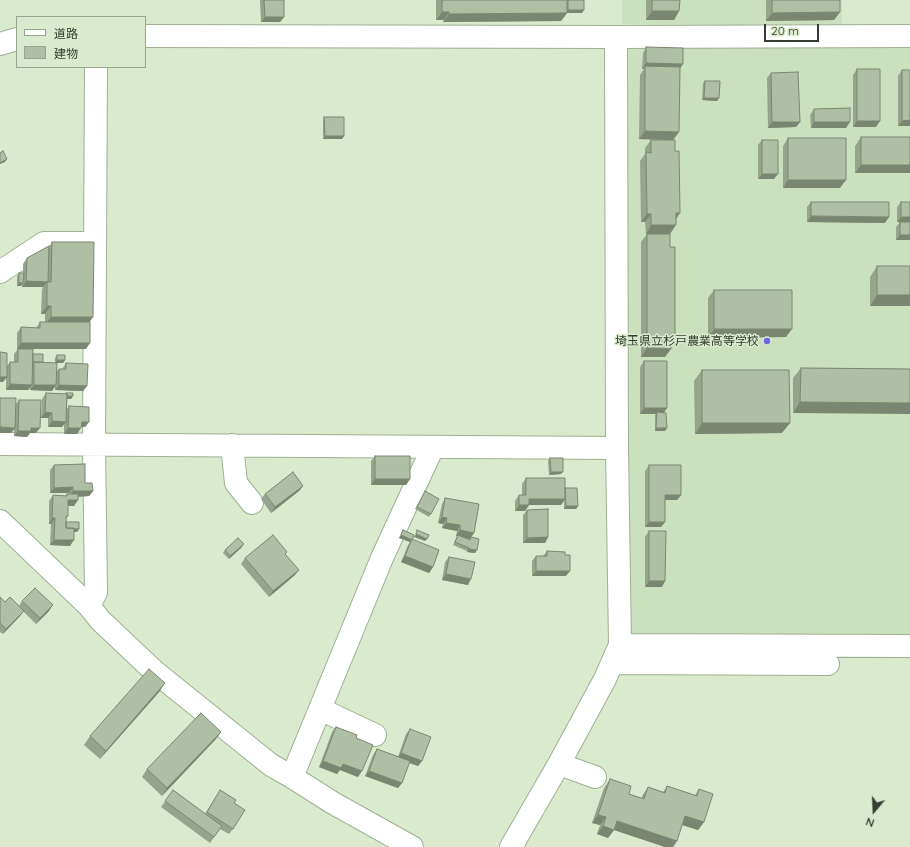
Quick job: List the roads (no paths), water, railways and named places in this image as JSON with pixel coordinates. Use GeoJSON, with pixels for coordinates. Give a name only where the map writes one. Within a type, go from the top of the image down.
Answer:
{"type":"FeatureCollection","features":[{"type":"Feature","properties":{"kind":"street"},"geometry":{"type":"LineString","coordinates":[[146,36],[910,36]]}},
{"type":"Feature","properties":{"kind":"street"},"geometry":{"type":"LineString","coordinates":[[511,847],[606,679],[616,654],[616,37]]}},
{"type":"Feature","properties":{"kind":"street"},"geometry":{"type":"LineString","coordinates":[[0,44],[16,39]]}},
{"type":"Feature","properties":{"kind":"street"},"geometry":{"type":"LineString","coordinates":[[89,606],[96,592],[94,444],[96,68]]}},
{"type":"Feature","properties":{"kind":"street"},"geometry":{"type":"LineString","coordinates":[[0,272],[44,243],[95,244]]}},
{"type":"Feature","properties":{"kind":"street"},"geometry":{"type":"LineString","coordinates":[[0,444],[617,448]]}},
{"type":"Feature","properties":{"kind":"street"},"geometry":{"type":"LineString","coordinates":[[232,445],[236,483],[252,503]]}},
{"type":"Feature","properties":{"kind":"street"},"geometry":{"type":"LineString","coordinates":[[292,777],[382,558],[433,447]]}},
{"type":"Feature","properties":{"kind":"street"},"geometry":{"type":"LineString","coordinates":[[0,521],[89,606],[100,620],[154,671],[271,765],[333,804],[412,847]]}},
{"type":"Feature","properties":{"kind":"street"},"geometry":{"type":"LineString","coordinates":[[616,654],[910,646]]}},
{"type":"Feature","properties":{"kind":"street"},"geometry":{"type":"LineString","coordinates":[[616,654],[828,664]]}},
{"type":"Feature","properties":{"kind":"street"},"geometry":{"type":"LineString","coordinates":[[320,709],[375,735]]}},
{"type":"Feature","properties":{"kind":"street"},"geometry":{"type":"LineString","coordinates":[[559,764],[595,777]]}},
{"type":"Feature","properties":{"kind":"place","name":"埼玉県立杉戸農業高等学校"},"geometry":{"type":"Point","coordinates":[767,341]}}]}
